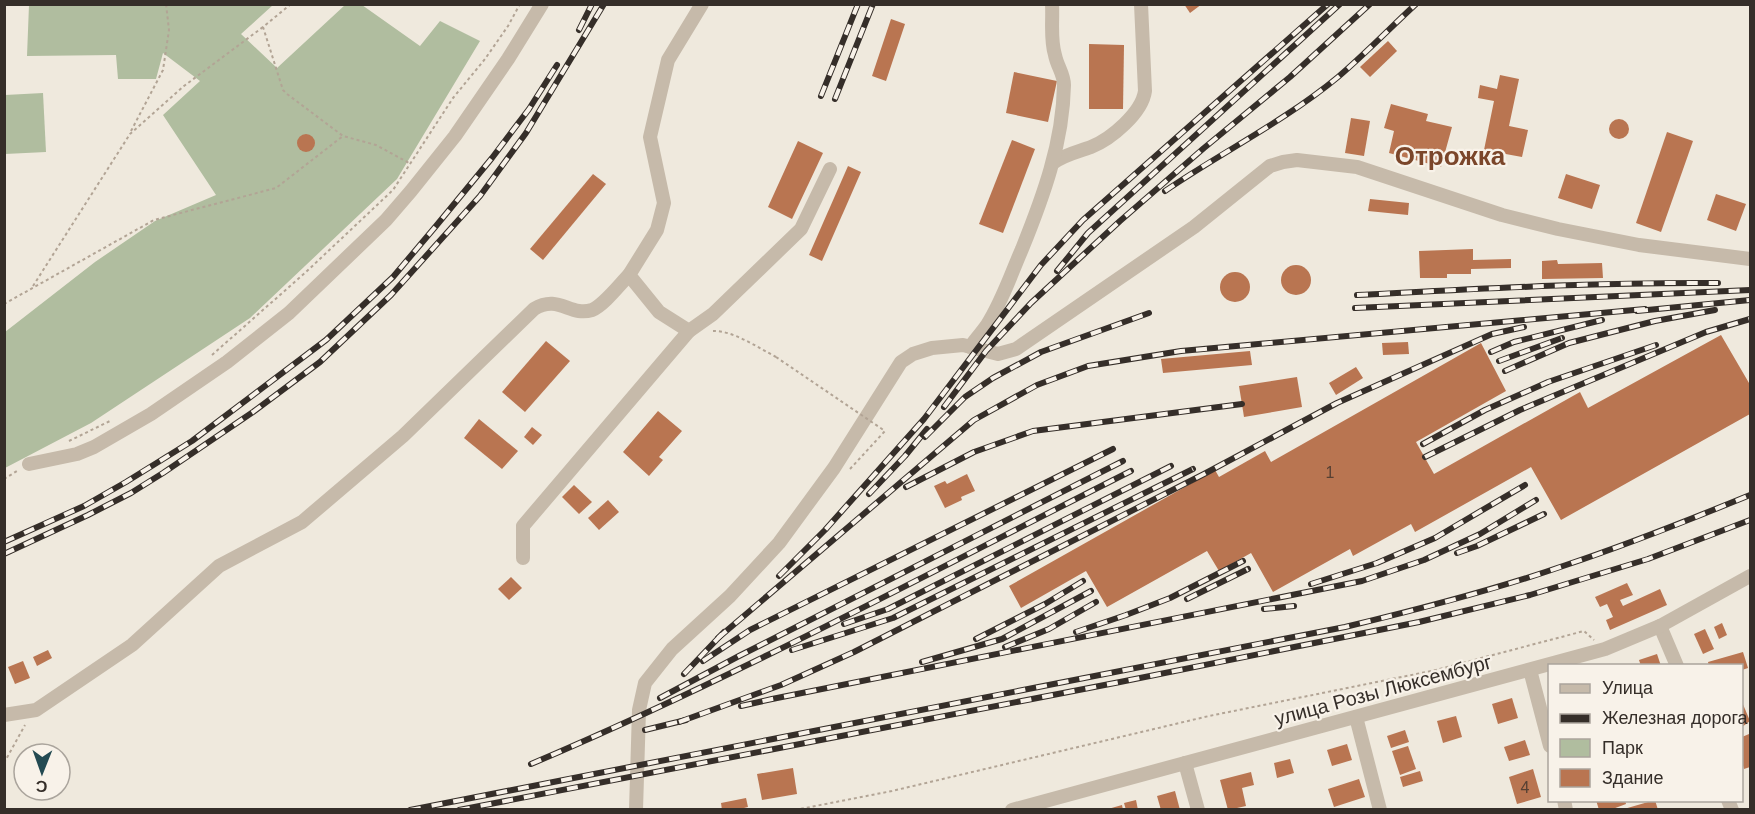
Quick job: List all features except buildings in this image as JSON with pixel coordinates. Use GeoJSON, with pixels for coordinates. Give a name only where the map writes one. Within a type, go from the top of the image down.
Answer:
{"type":"FeatureCollection","features":[{"type":"Feature","properties":{"kind":"street"},"geometry":{"type":"LineString","coordinates":[[29,464],[77,454],[94,447],[151,414],[227,362],[289,313],[386,220],[411,191],[455,136],[508,59],[542,4]]}},
{"type":"Feature","properties":{"kind":"street"},"geometry":{"type":"LineString","coordinates":[[4,714],[36,710],[132,645],[219,566],[302,522],[403,436],[534,309],[543,303],[553,303],[575,310],[592,310],[600,305],[629,275],[657,230],[664,203],[650,137],[668,60],[702,4]]}},
{"type":"Feature","properties":{"kind":"street"},"geometry":{"type":"LineString","coordinates":[[970,347],[988,323],[1009,280],[1037,211],[1053,163],[1058,141],[1064,84],[1053,43],[1053,4]]}},
{"type":"Feature","properties":{"kind":"street"},"geometry":{"type":"LineString","coordinates":[[1053,163],[1065,155],[1094,146],[1110,136],[1134,114],[1141,104],[1145,91],[1141,4]]}},
{"type":"Feature","properties":{"kind":"street"},"geometry":{"type":"LineString","coordinates":[[636,810],[639,710],[645,683],[672,649],[730,596],[779,543],[834,468],[901,362],[912,354],[932,348],[963,345],[998,354],[1016,349],[1194,227],[1270,166],[1297,159],[1357,167],[1502,215],[1558,229],[1639,245],[1750,259]]}},
{"type":"Feature","properties":{"kind":"street"},"geometry":{"type":"LineString","coordinates":[[523,558],[524,526],[689,331],[712,314],[801,229],[830,169]]}},
{"type":"Feature","properties":{"kind":"street"},"geometry":{"type":"LineString","coordinates":[[629,275],[659,312],[689,331]]}},
{"type":"Feature","properties":{"kind":"street","name":"улица Розы Люксембург"},"geometry":{"type":"LineString","coordinates":[[1552,664],[1605,650],[1660,626],[1750,576]]}},
{"type":"Feature","properties":{"kind":"street"},"geometry":{"type":"LineString","coordinates":[[1660,626],[1676,664]]}},
{"type":"Feature","properties":{"kind":"street","name":"улица Розы Люксембург"},"geometry":{"type":"LineString","coordinates":[[1020,809],[1548,665]]}},
{"type":"Feature","properties":{"kind":"street"},"geometry":{"type":"LineString","coordinates":[[1530,670],[1548,738]]}},
{"type":"Feature","properties":{"kind":"street"},"geometry":{"type":"LineString","coordinates":[[1356,717],[1380,810]]}},
{"type":"Feature","properties":{"kind":"street"},"geometry":{"type":"LineString","coordinates":[[1185,763],[1198,810]]}},
{"type":"Feature","properties":{"kind":"path"},"geometry":{"type":"LineString","coordinates":[[31,288],[130,134],[163,70],[169,30],[166,4]]}},
{"type":"Feature","properties":{"kind":"path"},"geometry":{"type":"LineString","coordinates":[[130,134],[184,86],[291,4]]}},
{"type":"Feature","properties":{"kind":"path"},"geometry":{"type":"LineString","coordinates":[[206,360],[306,272],[393,190],[441,114],[485,59],[520,4]]}},
{"type":"Feature","properties":{"kind":"path"},"geometry":{"type":"LineString","coordinates":[[263,27],[283,90],[343,136],[376,144],[411,164]]}},
{"type":"Feature","properties":{"kind":"path"},"geometry":{"type":"LineString","coordinates":[[4,304],[154,219],[276,188],[343,136]]}},
{"type":"Feature","properties":{"kind":"path"},"geometry":{"type":"LineString","coordinates":[[689,331],[718,330],[741,339],[776,357],[885,431],[845,475]]}},
{"type":"Feature","properties":{"kind":"path"},"geometry":{"type":"LineString","coordinates":[[67,442],[115,418]]}},
{"type":"Feature","properties":{"kind":"path"},"geometry":{"type":"LineString","coordinates":[[4,479],[29,464]]}},
{"type":"Feature","properties":{"kind":"path"},"geometry":{"type":"LineString","coordinates":[[795,810],[892,791],[1209,716],[1436,670],[1584,631],[1605,650]]}},
{"type":"Feature","properties":{"kind":"path"},"geometry":{"type":"LineString","coordinates":[[4,763],[19,734],[36,710]]}},
{"type":"Feature","properties":{"kind":"green space"},"geometry":{"type":"Polygon","coordinates":[[[29,5],[273,5],[241,34],[277,68],[345,5],[362,5],[420,46],[440,21],[480,41],[397,179],[250,318],[91,423],[5,468],[5,332],[95,262],[155,221],[216,195],[163,115],[200,81],[163,53],[156,79],[118,79],[116,55],[27,56],[29,5]]]}},
{"type":"Feature","properties":{"kind":"green space"},"geometry":{"type":"Polygon","coordinates":[[[43,93],[46,152],[5,154],[5,95],[43,93]]]}},
{"type":"Feature","properties":{"kind":"railway"},"geometry":{"type":"LineString","coordinates":[[579,30],[592,4]]}},
{"type":"Feature","properties":{"kind":"railway"},"geometry":{"type":"LineString","coordinates":[[4,554],[131,493],[253,412],[320,362],[391,295],[480,196],[526,133],[604,4]]}},
{"type":"Feature","properties":{"kind":"railway"},"geometry":{"type":"LineString","coordinates":[[821,96],[858,4]]}},
{"type":"Feature","properties":{"kind":"railway"},"geometry":{"type":"LineString","coordinates":[[835,99],[873,4]]}},
{"type":"Feature","properties":{"kind":"railway"},"geometry":{"type":"LineString","coordinates":[[779,576],[825,530],[924,419],[1041,265],[1083,220],[1328,4]]}},
{"type":"Feature","properties":{"kind":"railway"},"geometry":{"type":"LineString","coordinates":[[1057,271],[1088,233],[1340,4]]}},
{"type":"Feature","properties":{"kind":"railway"},"geometry":{"type":"LineString","coordinates":[[944,407],[986,351],[1031,303],[1120,221],[1290,77],[1370,4]]}},
{"type":"Feature","properties":{"kind":"railway"},"geometry":{"type":"LineString","coordinates":[[1165,191],[1318,93],[1416,4]]}},
{"type":"Feature","properties":{"kind":"railway"},"geometry":{"type":"LineString","coordinates":[[4,542],[84,506],[192,441],[326,340],[393,277],[436,226],[529,109],[557,65]]}},
{"type":"Feature","properties":{"kind":"railway"},"geometry":{"type":"LineString","coordinates":[[1357,295],[1582,285],[1718,283]]}},
{"type":"Feature","properties":{"kind":"railway"},"geometry":{"type":"LineString","coordinates":[[1355,308],[1750,290]]}},
{"type":"Feature","properties":{"kind":"railway"},"geometry":{"type":"LineString","coordinates":[[1637,311],[1750,300]]}},
{"type":"Feature","properties":{"kind":"railway"},"geometry":{"type":"LineString","coordinates":[[718,638],[974,420],[1037,385],[1088,366],[1181,351],[1645,309]]}},
{"type":"Feature","properties":{"kind":"railway"},"geometry":{"type":"LineString","coordinates":[[1505,371],[1569,343],[1655,321],[1715,310]]}},
{"type":"Feature","properties":{"kind":"railway"},"geometry":{"type":"LineString","coordinates":[[925,437],[965,397],[993,378],[1041,352],[1149,313]]}},
{"type":"Feature","properties":{"kind":"railway"},"geometry":{"type":"LineString","coordinates":[[1425,457],[1520,410],[1706,332],[1750,319]]}},
{"type":"Feature","properties":{"kind":"railway"},"geometry":{"type":"LineString","coordinates":[[1491,352],[1514,342],[1602,320]]}},
{"type":"Feature","properties":{"kind":"railway"},"geometry":{"type":"LineString","coordinates":[[679,722],[781,685],[854,652],[1204,474],[1337,403],[1492,334],[1524,327]]}},
{"type":"Feature","properties":{"kind":"railway"},"geometry":{"type":"LineString","coordinates":[[1499,361],[1562,338]]}},
{"type":"Feature","properties":{"kind":"railway"},"geometry":{"type":"LineString","coordinates":[[1423,444],[1485,410],[1548,382],[1656,345]]}},
{"type":"Feature","properties":{"kind":"railway"},"geometry":{"type":"LineString","coordinates":[[906,487],[974,452],[1033,431],[1242,404]]}},
{"type":"Feature","properties":{"kind":"railway"},"geometry":{"type":"LineString","coordinates":[[869,494],[927,429]]}},
{"type":"Feature","properties":{"kind":"railway"},"geometry":{"type":"LineString","coordinates":[[703,661],[750,630],[1113,449]]}},
{"type":"Feature","properties":{"kind":"railway"},"geometry":{"type":"LineString","coordinates":[[660,698],[1123,461]]}},
{"type":"Feature","properties":{"kind":"railway"},"geometry":{"type":"LineString","coordinates":[[844,624],[888,609],[1171,466]]}},
{"type":"Feature","properties":{"kind":"railway"},"geometry":{"type":"LineString","coordinates":[[792,650],[893,618],[1193,469]]}},
{"type":"Feature","properties":{"kind":"railway"},"geometry":{"type":"LineString","coordinates":[[531,764],[608,731],[759,659],[1131,471]]}},
{"type":"Feature","properties":{"kind":"railway"},"geometry":{"type":"LineString","coordinates":[[1311,584],[1377,563],[1435,538],[1525,485]]}},
{"type":"Feature","properties":{"kind":"railway"},"geometry":{"type":"LineString","coordinates":[[410,810],[1345,627],[1512,583],[1682,523],[1750,495]]}},
{"type":"Feature","properties":{"kind":"railway"},"geometry":{"type":"LineString","coordinates":[[741,706],[1362,581],[1424,560],[1480,534],[1536,500]]}},
{"type":"Feature","properties":{"kind":"railway"},"geometry":{"type":"LineString","coordinates":[[1457,553],[1544,514]]}},
{"type":"Feature","properties":{"kind":"railway"},"geometry":{"type":"LineString","coordinates":[[459,810],[1419,622],[1530,595],[1648,559],[1750,520]]}},
{"type":"Feature","properties":{"kind":"railway"},"geometry":{"type":"LineString","coordinates":[[1076,632],[1170,598],[1243,561]]}},
{"type":"Feature","properties":{"kind":"railway"},"geometry":{"type":"LineString","coordinates":[[1187,599],[1248,569]]}},
{"type":"Feature","properties":{"kind":"railway"},"geometry":{"type":"LineString","coordinates":[[976,639],[1045,604],[1083,581]]}},
{"type":"Feature","properties":{"kind":"railway"},"geometry":{"type":"LineString","coordinates":[[922,662],[1002,639],[1091,591]]}},
{"type":"Feature","properties":{"kind":"railway"},"geometry":{"type":"LineString","coordinates":[[1005,647],[1049,629],[1096,602]]}},
{"type":"Feature","properties":{"kind":"railway"},"geometry":{"type":"LineString","coordinates":[[1264,609],[1294,606]]}},
{"type":"Feature","properties":{"kind":"railway"},"geometry":{"type":"LineString","coordinates":[[684,674],[724,632]]}},
{"type":"Feature","properties":{"kind":"railway"},"geometry":{"type":"LineString","coordinates":[[645,730],[686,720]]}},
{"type":"Feature","properties":{"kind":"district","name":"Отрожка"},"geometry":{"type":"Point","coordinates":[1450,156]}}]}
